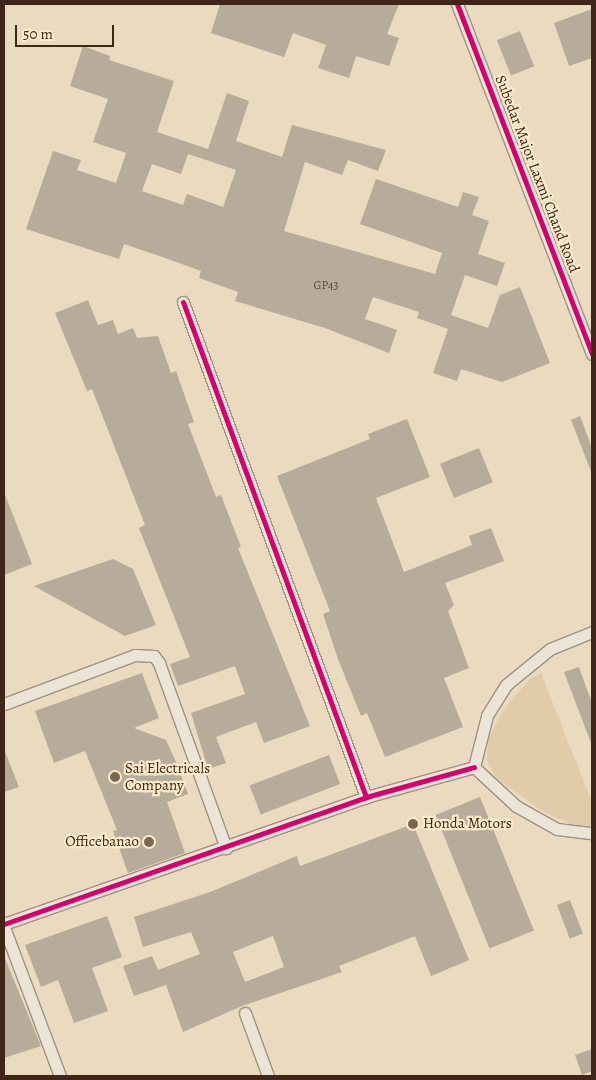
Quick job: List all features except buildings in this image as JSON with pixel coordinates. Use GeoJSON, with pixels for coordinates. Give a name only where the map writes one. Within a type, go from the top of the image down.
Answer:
{"type":"FeatureCollection","features":[{"type":"Feature","properties":{"kind":"street","name":"Subedar Major Laxmi Chand Road"},"geometry":{"type":"LineString","coordinates":[[458,4],[592,354]]}},
{"type":"Feature","properties":{"kind":"street"},"geometry":{"type":"LineString","coordinates":[[183,302],[366,797]]}},
{"type":"Feature","properties":{"kind":"street"},"geometry":{"type":"LineString","coordinates":[[474,766],[488,716],[506,685],[529,662],[550,649],[592,632]]}},
{"type":"Feature","properties":{"kind":"street"},"geometry":{"type":"LineString","coordinates":[[4,704],[135,655],[154,656],[159,663],[226,848]]}},
{"type":"Feature","properties":{"kind":"street"},"geometry":{"type":"LineString","coordinates":[[60,1076],[4,926],[366,797],[474,766]]}},
{"type":"Feature","properties":{"kind":"street"},"geometry":{"type":"LineString","coordinates":[[474,766],[516,806],[557,829],[592,834]]}},
{"type":"Feature","properties":{"kind":"street"},"geometry":{"type":"LineString","coordinates":[[245,1013],[268,1076]]}},
{"type":"Feature","properties":{"kind":"shaded area"},"geometry":{"type":"Polygon","coordinates":[[[541,673],[592,802],[592,826],[572,825],[544,812],[497,779],[487,761],[488,738],[504,709],[529,680],[541,673]]]}},
{"type":"Feature","properties":{"kind":"cycle path"},"geometry":{"type":"LineString","coordinates":[[457,4],[592,354]]}},
{"type":"Feature","properties":{"kind":"cycle path"},"geometry":{"type":"LineString","coordinates":[[183,302],[366,797]]}},
{"type":"Feature","properties":{"kind":"cycle path"},"geometry":{"type":"LineString","coordinates":[[4,924],[366,797],[474,767]]}},
{"type":"Feature","properties":{"kind":"place","name":"Sai Electricals Company"},"geometry":{"type":"Point","coordinates":[115,777]}},
{"type":"Feature","properties":{"kind":"place","name":"Honda Motors"},"geometry":{"type":"Point","coordinates":[413,824]}},
{"type":"Feature","properties":{"kind":"place","name":"Officebanao"},"geometry":{"type":"Point","coordinates":[149,842]}}]}
